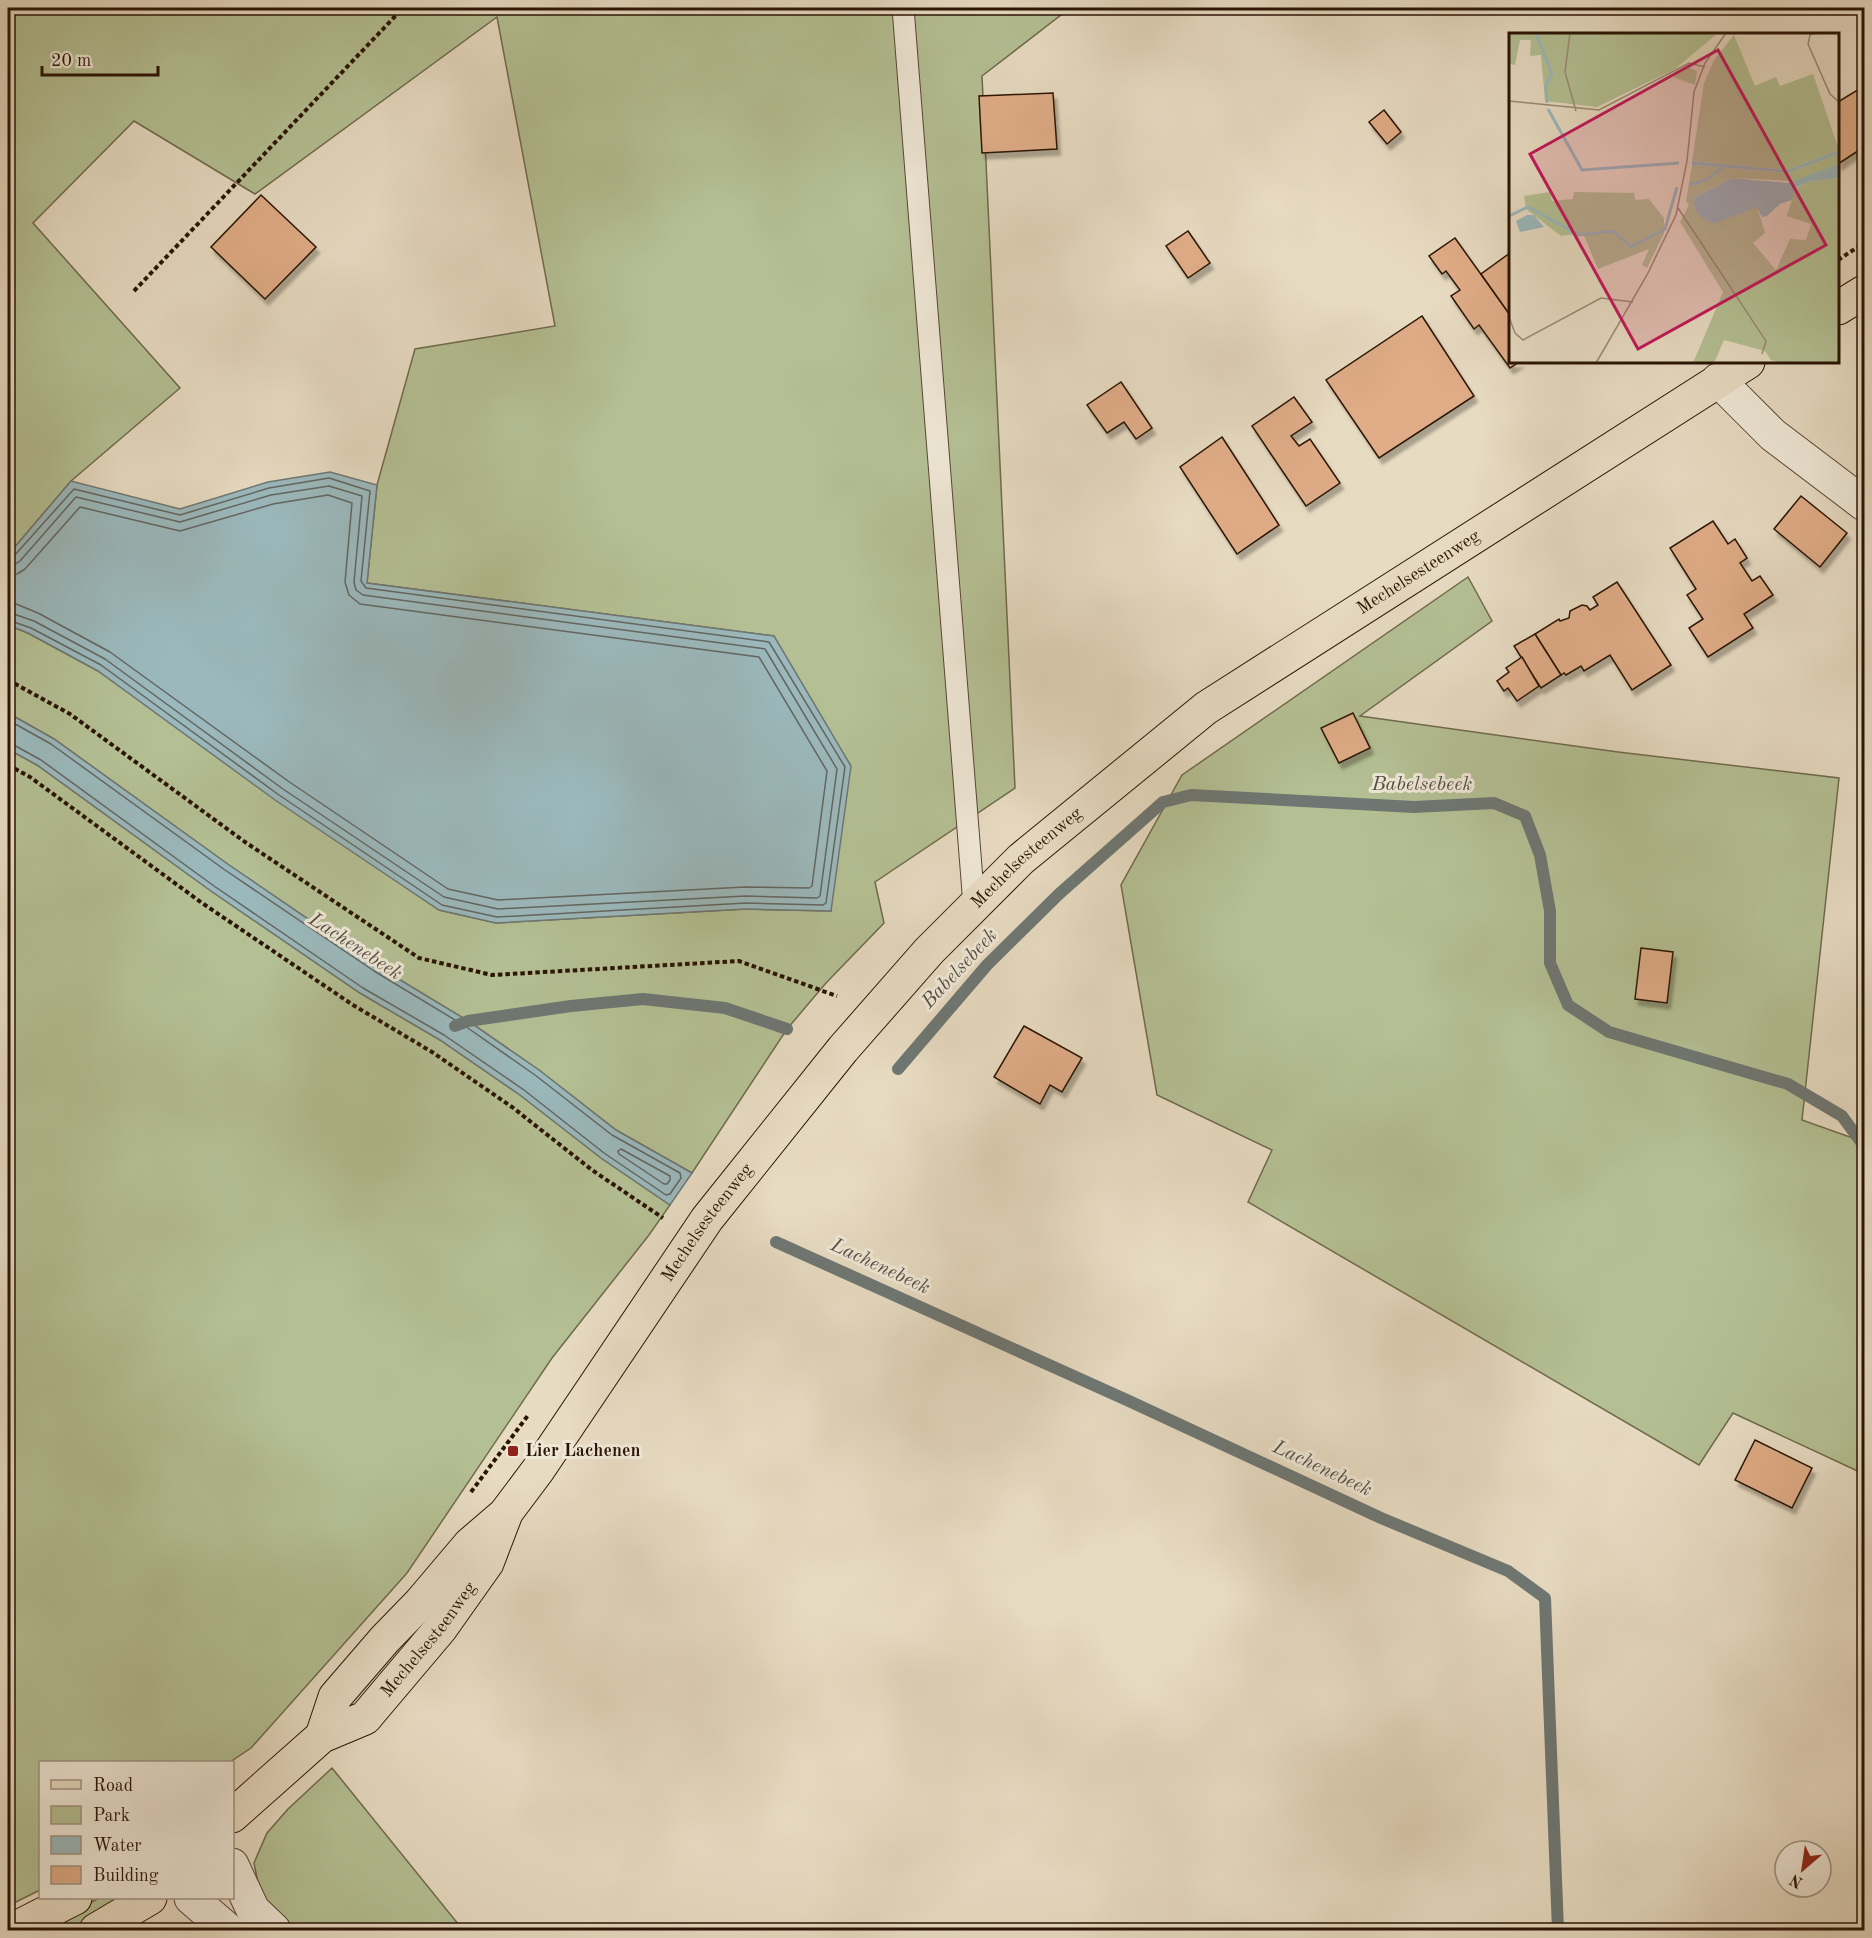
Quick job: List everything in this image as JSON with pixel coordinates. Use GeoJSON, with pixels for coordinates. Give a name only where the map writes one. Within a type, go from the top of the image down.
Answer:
{"type":"FeatureCollection","features":[{"type":"Feature","properties":{"kind":"main road"},"geometry":{"type":"LineString","coordinates":[[1839,307],[1864,292]]}},
{"type":"Feature","properties":{"kind":"main road","name":"Mechelsesteenweg"},"geometry":{"type":"LineString","coordinates":[[234,1813],[322,1736],[335,1697],[470,1544],[505,1514],[707,1220],[843,1049],[929,951],[1021,859],[1206,708],[1746,363]]}},
{"type":"Feature","properties":{"kind":"main road"},"geometry":{"type":"LineString","coordinates":[[12,1930],[73,1899]]}},
{"type":"Feature","properties":{"kind":"main road"},"geometry":{"type":"LineString","coordinates":[[96,1930],[148,1899]]}},
{"type":"Feature","properties":{"kind":"street"},"geometry":{"type":"LineString","coordinates":[[1718,380],[1773,435],[1864,504]]}},
{"type":"Feature","properties":{"kind":"street"},"geometry":{"type":"LineString","coordinates":[[234,1869],[253,1910],[274,1930]]}},
{"type":"Feature","properties":{"kind":"street"},"geometry":{"type":"LineString","coordinates":[[192,1899],[228,1930]]}},
{"type":"Feature","properties":{"kind":"lane"},"geometry":{"type":"LineString","coordinates":[[903,8],[974,905]]}},
{"type":"Feature","properties":{"kind":"path"},"geometry":{"type":"LineString","coordinates":[[134,291],[402,8]]}},
{"type":"Feature","properties":{"kind":"path"},"geometry":{"type":"LineString","coordinates":[[1839,259],[1864,243]]}},
{"type":"Feature","properties":{"kind":"path"},"geometry":{"type":"LineString","coordinates":[[8,680],[70,714],[245,842],[419,958],[492,975],[739,961],[837,996]]}},
{"type":"Feature","properties":{"kind":"path"},"geometry":{"type":"LineString","coordinates":[[8,765],[30,777],[249,935],[353,1005],[432,1052],[503,1101],[592,1170],[664,1219]]}},
{"type":"Feature","properties":{"kind":"green space"},"geometry":{"type":"Polygon","coordinates":[[[8,8],[1070,8],[982,76],[1015,788],[875,882],[884,923],[826,983],[787,1029],[692,1173],[616,1130],[539,1070],[468,1021],[377,966],[229,865],[54,739],[8,713],[8,625],[28,633],[98,671],[439,910],[496,923],[746,909],[831,911],[774,636],[367,583],[377,485],[415,349],[555,326],[497,17],[255,194],[134,121],[33,223],[180,388],[71,481],[8,555],[8,8]]]}},
{"type":"Feature","properties":{"kind":"green space"},"geometry":{"type":"Polygon","coordinates":[[[1468,577],[1492,621],[1360,716],[1618,752],[1839,778],[1802,1120],[1864,1142],[1864,1474],[1733,1413],[1699,1465],[1248,1202],[1272,1150],[1157,1095],[1121,885],[1182,775],[1468,577]]]}},
{"type":"Feature","properties":{"kind":"green space"},"geometry":{"type":"Polygon","coordinates":[[[8,749],[37,765],[211,891],[360,993],[440,1040],[520,1095],[601,1158],[670,1205],[552,1358],[407,1573],[251,1748],[232,1761],[39,1761],[39,1890],[8,1906],[8,749]]]}},
{"type":"Feature","properties":{"kind":"green space"},"geometry":{"type":"Polygon","coordinates":[[[332,1768],[459,1925],[443,1930],[295,1930],[285,1927],[261,1897],[254,1863],[267,1833],[288,1809],[332,1768]]]}},
{"type":"Feature","properties":{"kind":"green space"},"geometry":{"type":"Polygon","coordinates":[[[97,1899],[124,1899],[72,1930],[39,1930],[97,1899]]]}},
{"type":"Feature","properties":{"kind":"water"},"geometry":{"type":"Polygon","coordinates":[[[330,472],[377,485],[367,583],[774,636],[851,766],[831,911],[746,909],[496,923],[439,910],[275,800],[98,671],[28,633],[8,625],[8,555],[71,481],[180,509],[268,482],[330,472]]]}},
{"type":"Feature","properties":{"kind":"water"},"geometry":{"type":"Polygon","coordinates":[[[8,713],[54,739],[229,865],[377,966],[468,1021],[539,1070],[616,1130],[692,1173],[670,1205],[601,1158],[520,1095],[440,1040],[360,993],[211,891],[37,765],[8,749],[8,713]]]}},
{"type":"Feature","properties":{"kind":"building"},"geometry":{"type":"Polygon","coordinates":[[[1859,89],[1864,98],[1864,147],[1839,163],[1839,101],[1859,89]]]}},
{"type":"Feature","properties":{"kind":"building"},"geometry":{"type":"Polygon","coordinates":[[[1053,93],[1057,149],[982,153],[979,96],[1053,93]]]}},
{"type":"Feature","properties":{"kind":"building"},"geometry":{"type":"Polygon","coordinates":[[[1384,110],[1401,132],[1387,144],[1369,122],[1384,110]]]}},
{"type":"Feature","properties":{"kind":"building"},"geometry":{"type":"Polygon","coordinates":[[[261,195],[316,247],[265,299],[211,247],[261,195]]]}},
{"type":"Feature","properties":{"kind":"building"},"geometry":{"type":"Polygon","coordinates":[[[1188,231],[1210,263],[1188,278],[1166,246],[1188,231]]]}},
{"type":"Feature","properties":{"kind":"building"},"geometry":{"type":"Polygon","coordinates":[[[1455,238],[1509,314],[1509,363],[1518,363],[1510,368],[1479,325],[1474,329],[1451,296],[1460,290],[1446,271],[1442,274],[1429,256],[1455,238]]]}},
{"type":"Feature","properties":{"kind":"building"},"geometry":{"type":"Polygon","coordinates":[[[1509,254],[1509,314],[1481,274],[1509,254]]]}},
{"type":"Feature","properties":{"kind":"building"},"geometry":{"type":"Polygon","coordinates":[[[1422,316],[1474,396],[1379,458],[1326,380],[1422,316]]]}},
{"type":"Feature","properties":{"kind":"building"},"geometry":{"type":"Polygon","coordinates":[[[1121,382],[1152,428],[1136,439],[1124,422],[1107,433],[1087,405],[1121,382]]]}},
{"type":"Feature","properties":{"kind":"building"},"geometry":{"type":"Polygon","coordinates":[[[1294,397],[1312,422],[1291,436],[1299,446],[1310,439],[1340,483],[1306,506],[1252,426],[1294,397]]]}},
{"type":"Feature","properties":{"kind":"building"},"geometry":{"type":"Polygon","coordinates":[[[1222,437],[1279,525],[1237,554],[1180,467],[1222,437]]]}},
{"type":"Feature","properties":{"kind":"building"},"geometry":{"type":"Polygon","coordinates":[[[1801,496],[1847,533],[1820,567],[1774,529],[1801,496]]]}},
{"type":"Feature","properties":{"kind":"building"},"geometry":{"type":"Polygon","coordinates":[[[1713,521],[1728,544],[1735,539],[1747,558],[1740,563],[1752,581],[1760,576],[1773,595],[1744,614],[1753,628],[1708,657],[1689,628],[1703,619],[1687,595],[1696,589],[1670,548],[1713,521]]]}},
{"type":"Feature","properties":{"kind":"building"},"geometry":{"type":"Polygon","coordinates":[[[1617,582],[1671,665],[1632,690],[1610,655],[1584,671],[1581,666],[1566,675],[1564,673],[1561,675],[1535,634],[1559,619],[1560,621],[1569,618],[1570,611],[1582,605],[1587,606],[1590,610],[1598,605],[1593,597],[1617,582]]]}},
{"type":"Feature","properties":{"kind":"building"},"geometry":{"type":"Polygon","coordinates":[[[1535,634],[1561,675],[1541,688],[1514,646],[1535,634]]]}},
{"type":"Feature","properties":{"kind":"building"},"geometry":{"type":"Polygon","coordinates":[[[1522,657],[1539,686],[1517,701],[1508,688],[1504,691],[1497,681],[1509,672],[1506,668],[1522,657]]]}},
{"type":"Feature","properties":{"kind":"building"},"geometry":{"type":"Polygon","coordinates":[[[1353,713],[1370,748],[1339,763],[1321,728],[1353,713]]]}},
{"type":"Feature","properties":{"kind":"building"},"geometry":{"type":"Polygon","coordinates":[[[1641,948],[1673,952],[1667,1003],[1635,999],[1641,948]]]}},
{"type":"Feature","properties":{"kind":"building"},"geometry":{"type":"Polygon","coordinates":[[[1024,1026],[1082,1058],[1062,1092],[1050,1085],[1040,1104],[994,1077],[1024,1026]]]}},
{"type":"Feature","properties":{"kind":"building"},"geometry":{"type":"Polygon","coordinates":[[[1755,1440],[1812,1468],[1792,1508],[1735,1480],[1755,1440]]]}},
{"type":"Feature","properties":{"kind":"waterway","name":"Babelsebeek"},"geometry":{"type":"LineString","coordinates":[[898,1069],[987,965],[1059,894],[1163,802],[1191,795],[1414,807],[1494,803],[1525,816],[1540,855],[1550,911],[1550,963],[1568,1005],[1609,1032],[1788,1084],[1842,1116],[1864,1146]]}},
{"type":"Feature","properties":{"kind":"waterway","name":"Babelsebeek"},"geometry":{"type":"LineString","coordinates":[[455,1026],[468,1021],[571,1006],[643,999],[725,1008],[787,1029]]}},
{"type":"Feature","properties":{"kind":"waterway","name":"Lachenebeek"},"geometry":{"type":"LineString","coordinates":[[776,1242],[1129,1401],[1381,1518],[1508,1571],[1545,1598],[1558,1930]]}},
{"type":"Feature","properties":{"kind":"place","name":"Lier Lachenen"},"geometry":{"type":"Point","coordinates":[513,1451]}}]}
